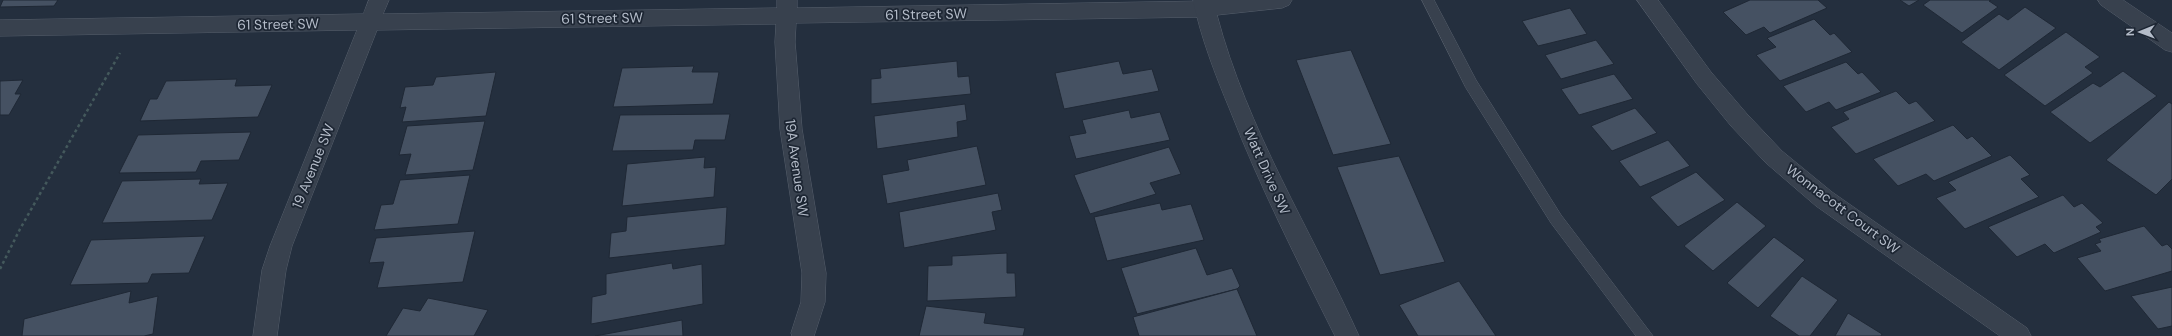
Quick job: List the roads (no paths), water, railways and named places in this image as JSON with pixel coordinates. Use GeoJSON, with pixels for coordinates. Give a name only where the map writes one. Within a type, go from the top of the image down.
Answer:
{"type":"FeatureCollection","features":[{"type":"Feature","properties":{"kind":"street","name":"19 Avenue SW"},"geometry":{"type":"LineString","coordinates":[[265,336],[274,270],[281,246],[379,0]]}},
{"type":"Feature","properties":{"kind":"street","name":"61 Street SW"},"geometry":{"type":"LineString","coordinates":[[0,28],[370,22],[786,8],[1204,5],[1282,0]]}},
{"type":"Feature","properties":{"kind":"street","name":"Wonnacott Court SW"},"geometry":{"type":"LineString","coordinates":[[1647,0],[1704,78],[1739,120],[1774,156],[1824,199],[2018,336]]}},
{"type":"Feature","properties":{"kind":"street"},"geometry":{"type":"LineString","coordinates":[[2108,0],[2172,44]]}},
{"type":"Feature","properties":{"kind":"street","name":"Watt Drive SW"},"geometry":{"type":"LineString","coordinates":[[1204,5],[1212,36],[1252,137],[1279,199],[1347,336]]}},
{"type":"Feature","properties":{"kind":"street","name":"19A Avenue SW"},"geometry":{"type":"LineString","coordinates":[[786,8],[786,58],[791,129],[814,273],[813,302],[803,333]]}},
{"type":"Feature","properties":{"kind":"lane"},"geometry":{"type":"LineString","coordinates":[[1428,0],[1470,84],[1556,219],[1646,336]]}}]}
